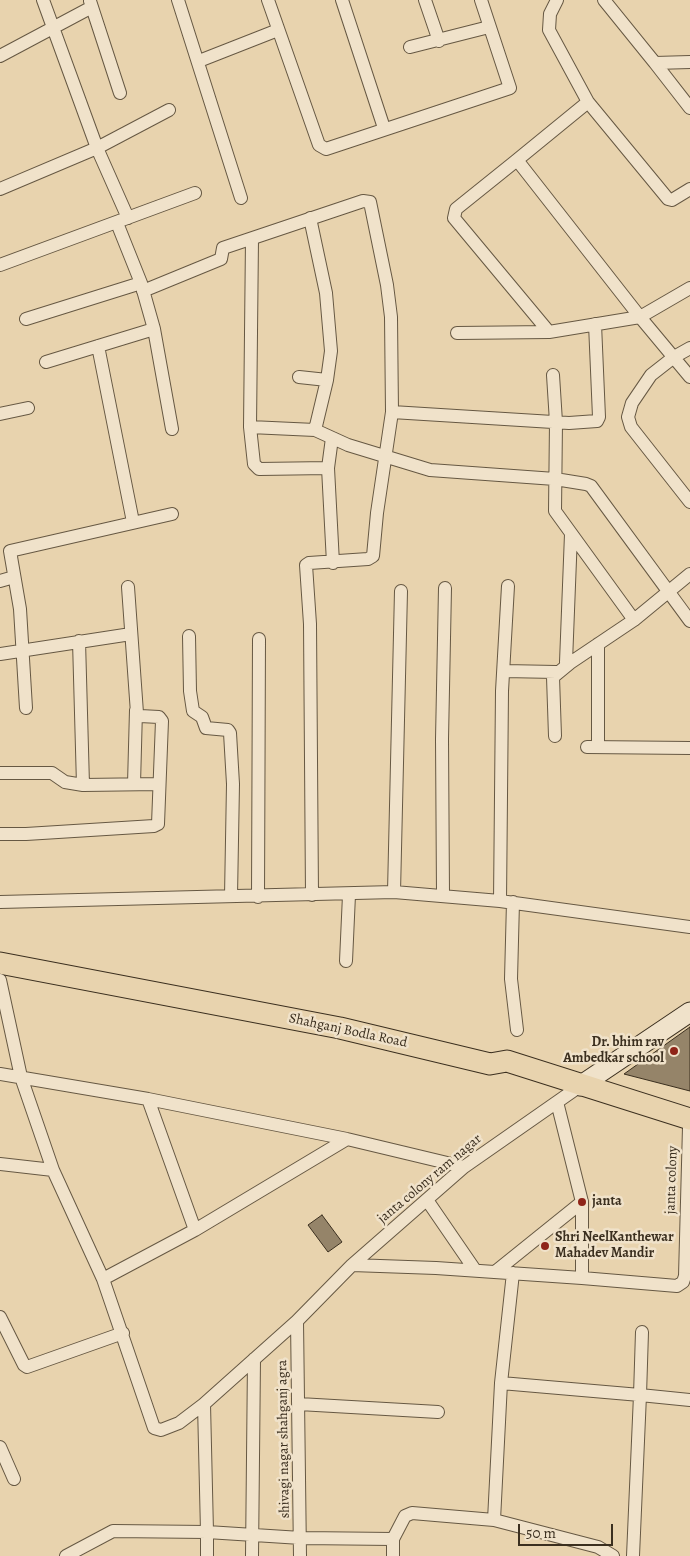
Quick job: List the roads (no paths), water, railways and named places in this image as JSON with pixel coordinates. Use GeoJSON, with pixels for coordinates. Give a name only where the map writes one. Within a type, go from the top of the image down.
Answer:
{"type":"FeatureCollection","features":[{"type":"Feature","properties":{"kind":"main road","name":"Shahganj Bodla Road"},"geometry":{"type":"LineString","coordinates":[[0,963],[340,1028],[490,1064],[499,1074],[569,1094],[690,1124]]}},
{"type":"Feature","properties":{"kind":"street"},"geometry":{"type":"LineString","coordinates":[[43,0],[123,220],[154,329],[172,429]]}},
{"type":"Feature","properties":{"kind":"street"},"geometry":{"type":"LineString","coordinates":[[178,0],[242,198]]}},
{"type":"Feature","properties":{"kind":"street"},"geometry":{"type":"LineString","coordinates":[[268,0],[321,148],[326,149],[384,128],[510,88],[481,0]]}},
{"type":"Feature","properties":{"kind":"street"},"geometry":{"type":"LineString","coordinates":[[342,0],[384,128]]}},
{"type":"Feature","properties":{"kind":"street"},"geometry":{"type":"LineString","coordinates":[[424,0],[439,41]]}},
{"type":"Feature","properties":{"kind":"street"},"geometry":{"type":"LineString","coordinates":[[557,0],[548,21],[549,30],[588,102],[668,199],[672,200],[690,189]]}},
{"type":"Feature","properties":{"kind":"street"},"geometry":{"type":"LineString","coordinates":[[604,0],[690,108]]}},
{"type":"Feature","properties":{"kind":"street"},"geometry":{"type":"LineString","coordinates":[[0,56],[54,29],[91,4],[120,94]]}},
{"type":"Feature","properties":{"kind":"street"},"geometry":{"type":"LineString","coordinates":[[410,47],[489,27]]}},
{"type":"Feature","properties":{"kind":"street"},"geometry":{"type":"LineString","coordinates":[[199,61],[278,30]]}},
{"type":"Feature","properties":{"kind":"street"},"geometry":{"type":"LineString","coordinates":[[655,63],[690,62]]}},
{"type":"Feature","properties":{"kind":"street"},"geometry":{"type":"LineString","coordinates":[[549,332],[453,215],[456,209],[588,102]]}},
{"type":"Feature","properties":{"kind":"street"},"geometry":{"type":"LineString","coordinates":[[0,189],[97,148],[169,110]]}},
{"type":"Feature","properties":{"kind":"street"},"geometry":{"type":"LineString","coordinates":[[517,160],[640,317],[690,377]]}},
{"type":"Feature","properties":{"kind":"street"},"geometry":{"type":"LineString","coordinates":[[0,265],[195,193]]}},
{"type":"Feature","properties":{"kind":"street"},"geometry":{"type":"LineString","coordinates":[[26,319],[142,287],[221,259],[223,248],[364,201],[370,202],[387,285],[391,317],[392,412],[377,513],[373,556],[368,559],[309,563],[306,566],[310,624],[312,895]]}},
{"type":"Feature","properties":{"kind":"street"},"geometry":{"type":"LineString","coordinates":[[310,218],[326,293],[331,351],[327,380],[315,430]]}},
{"type":"Feature","properties":{"kind":"street"},"geometry":{"type":"LineString","coordinates":[[252,239],[250,427],[256,468],[328,468]]}},
{"type":"Feature","properties":{"kind":"street"},"geometry":{"type":"LineString","coordinates":[[457,334],[549,332],[640,317],[690,288]]}},
{"type":"Feature","properties":{"kind":"street"},"geometry":{"type":"LineString","coordinates":[[392,412],[556,422],[599,420],[595,324]]}},
{"type":"Feature","properties":{"kind":"street"},"geometry":{"type":"LineString","coordinates":[[46,362],[154,329]]}},
{"type":"Feature","properties":{"kind":"street"},"geometry":{"type":"LineString","coordinates":[[98,346],[133,522]]}},
{"type":"Feature","properties":{"kind":"street"},"geometry":{"type":"LineString","coordinates":[[690,348],[674,357],[651,375],[632,403],[628,420],[690,502]]}},
{"type":"Feature","properties":{"kind":"street"},"geometry":{"type":"LineString","coordinates":[[553,375],[556,422],[555,510],[634,620]]}},
{"type":"Feature","properties":{"kind":"street"},"geometry":{"type":"LineString","coordinates":[[299,377],[327,380]]}},
{"type":"Feature","properties":{"kind":"street"},"geometry":{"type":"LineString","coordinates":[[0,414],[28,408]]}},
{"type":"Feature","properties":{"kind":"street"},"geometry":{"type":"LineString","coordinates":[[250,427],[315,430],[386,457],[430,470],[555,479],[591,486],[690,621]]}},
{"type":"Feature","properties":{"kind":"street"},"geometry":{"type":"LineString","coordinates":[[332,438],[328,468],[333,562]]}},
{"type":"Feature","properties":{"kind":"street"},"geometry":{"type":"LineString","coordinates":[[26,708],[20,609],[10,554],[13,549],[172,514]]}},
{"type":"Feature","properties":{"kind":"street"},"geometry":{"type":"LineString","coordinates":[[570,663],[564,660],[571,534]]}},
{"type":"Feature","properties":{"kind":"street"},"geometry":{"type":"LineString","coordinates":[[555,736],[553,677],[556,672],[634,620],[690,574]]}},
{"type":"Feature","properties":{"kind":"street"},"geometry":{"type":"LineString","coordinates":[[0,581],[14,577]]}},
{"type":"Feature","properties":{"kind":"street"},"geometry":{"type":"LineString","coordinates":[[508,586],[504,671],[507,902],[511,979],[517,1030]]}},
{"type":"Feature","properties":{"kind":"street"},"geometry":{"type":"LineString","coordinates":[[128,587],[136,710],[134,784]]}},
{"type":"Feature","properties":{"kind":"street"},"geometry":{"type":"LineString","coordinates":[[444,894],[442,739],[445,588]]}},
{"type":"Feature","properties":{"kind":"street"},"geometry":{"type":"LineString","coordinates":[[394,892],[401,591]]}},
{"type":"Feature","properties":{"kind":"street"},"geometry":{"type":"LineString","coordinates":[[0,654],[131,634]]}},
{"type":"Feature","properties":{"kind":"street"},"geometry":{"type":"LineString","coordinates":[[189,636],[190,691],[193,711],[202,717],[206,728],[228,730],[230,733],[233,784],[231,896]]}},
{"type":"Feature","properties":{"kind":"street"},"geometry":{"type":"LineString","coordinates":[[258,897],[260,639]]}},
{"type":"Feature","properties":{"kind":"street"},"geometry":{"type":"LineString","coordinates":[[79,641],[84,785]]}},
{"type":"Feature","properties":{"kind":"street"},"geometry":{"type":"LineString","coordinates":[[598,644],[593,747],[690,748]]}},
{"type":"Feature","properties":{"kind":"street"},"geometry":{"type":"LineString","coordinates":[[504,671],[556,672]]}},
{"type":"Feature","properties":{"kind":"street"},"geometry":{"type":"LineString","coordinates":[[0,834],[154,826],[159,821],[158,784],[162,721],[159,717],[140,716],[136,710]]}},
{"type":"Feature","properties":{"kind":"street"},"geometry":{"type":"LineString","coordinates":[[0,773],[52,773],[65,782],[84,785],[158,784]]}},
{"type":"Feature","properties":{"kind":"street"},"geometry":{"type":"LineString","coordinates":[[0,902],[349,895],[394,892],[444,894],[690,927]]}},
{"type":"Feature","properties":{"kind":"street"},"geometry":{"type":"LineString","coordinates":[[346,961],[349,895]]}},
{"type":"Feature","properties":{"kind":"street"},"geometry":{"type":"LineString","coordinates":[[0,980],[21,1078],[54,1170],[103,1279],[122,1333],[27,1367],[2,1330],[0,1317]]}},
{"type":"Feature","properties":{"kind":"street"},"geometry":{"type":"LineString","coordinates":[[582,1278],[582,1202],[569,1094],[690,1012]]}},
{"type":"Feature","properties":{"kind":"street"},"geometry":{"type":"LineString","coordinates":[[0,1074],[148,1099],[347,1139],[464,1167]]}},
{"type":"Feature","properties":{"kind":"street","name":"janta colony ram nagar"},"geometry":{"type":"LineString","coordinates":[[352,1265],[464,1167],[569,1094]]}},
{"type":"Feature","properties":{"kind":"street"},"geometry":{"type":"LineString","coordinates":[[148,1099],[195,1230]]}},
{"type":"Feature","properties":{"kind":"street","name":"janta colony"},"geometry":{"type":"LineString","coordinates":[[352,1265],[475,1270],[677,1286],[683,1282],[685,1276],[690,1124]]}},
{"type":"Feature","properties":{"kind":"street"},"geometry":{"type":"LineString","coordinates":[[103,1279],[195,1230],[347,1139]]}},
{"type":"Feature","properties":{"kind":"street"},"geometry":{"type":"LineString","coordinates":[[0,1164],[54,1170]]}},
{"type":"Feature","properties":{"kind":"street"},"geometry":{"type":"LineString","coordinates":[[427,1200],[475,1270]]}},
{"type":"Feature","properties":{"kind":"street"},"geometry":{"type":"LineString","coordinates":[[496,1272],[582,1202]]}},
{"type":"Feature","properties":{"kind":"street","name":"shivagi nagar shahganj agra"},"geometry":{"type":"LineString","coordinates":[[122,1333],[154,1428],[161,1430],[179,1423],[204,1404],[297,1321],[352,1265]]}},
{"type":"Feature","properties":{"kind":"street"},"geometry":{"type":"LineString","coordinates":[[494,1520],[501,1383],[513,1273]]}},
{"type":"Feature","properties":{"kind":"street","name":"shivagi nagar shahganj agra"},"geometry":{"type":"LineString","coordinates":[[297,1321],[300,1556]]}},
{"type":"Feature","properties":{"kind":"street"},"geometry":{"type":"LineString","coordinates":[[633,1556],[642,1332]]}},
{"type":"Feature","properties":{"kind":"street"},"geometry":{"type":"LineString","coordinates":[[252,1556],[254,1359]]}},
{"type":"Feature","properties":{"kind":"street"},"geometry":{"type":"LineString","coordinates":[[501,1383],[690,1400]]}},
{"type":"Feature","properties":{"kind":"street"},"geometry":{"type":"LineString","coordinates":[[204,1404],[207,1556]]}},
{"type":"Feature","properties":{"kind":"street"},"geometry":{"type":"LineString","coordinates":[[299,1404],[438,1412]]}},
{"type":"Feature","properties":{"kind":"street"},"geometry":{"type":"LineString","coordinates":[[0,1447],[14,1479]]}},
{"type":"Feature","properties":{"kind":"street"},"geometry":{"type":"LineString","coordinates":[[393,1556],[393,1539],[405,1516],[412,1513],[494,1520],[613,1556]]}},
{"type":"Feature","properties":{"kind":"street"},"geometry":{"type":"LineString","coordinates":[[66,1556],[113,1531],[207,1532],[301,1538],[393,1539]]}},
{"type":"Feature","properties":{"kind":"place","name":"Dr. bhim rav Ambedkar school"},"geometry":{"type":"Point","coordinates":[674,1051]}},
{"type":"Feature","properties":{"kind":"place","name":"janta"},"geometry":{"type":"Point","coordinates":[582,1202]}},
{"type":"Feature","properties":{"kind":"place","name":"Shri NeelKanthewar Mahadev Mandir"},"geometry":{"type":"Point","coordinates":[545,1246]}}]}
